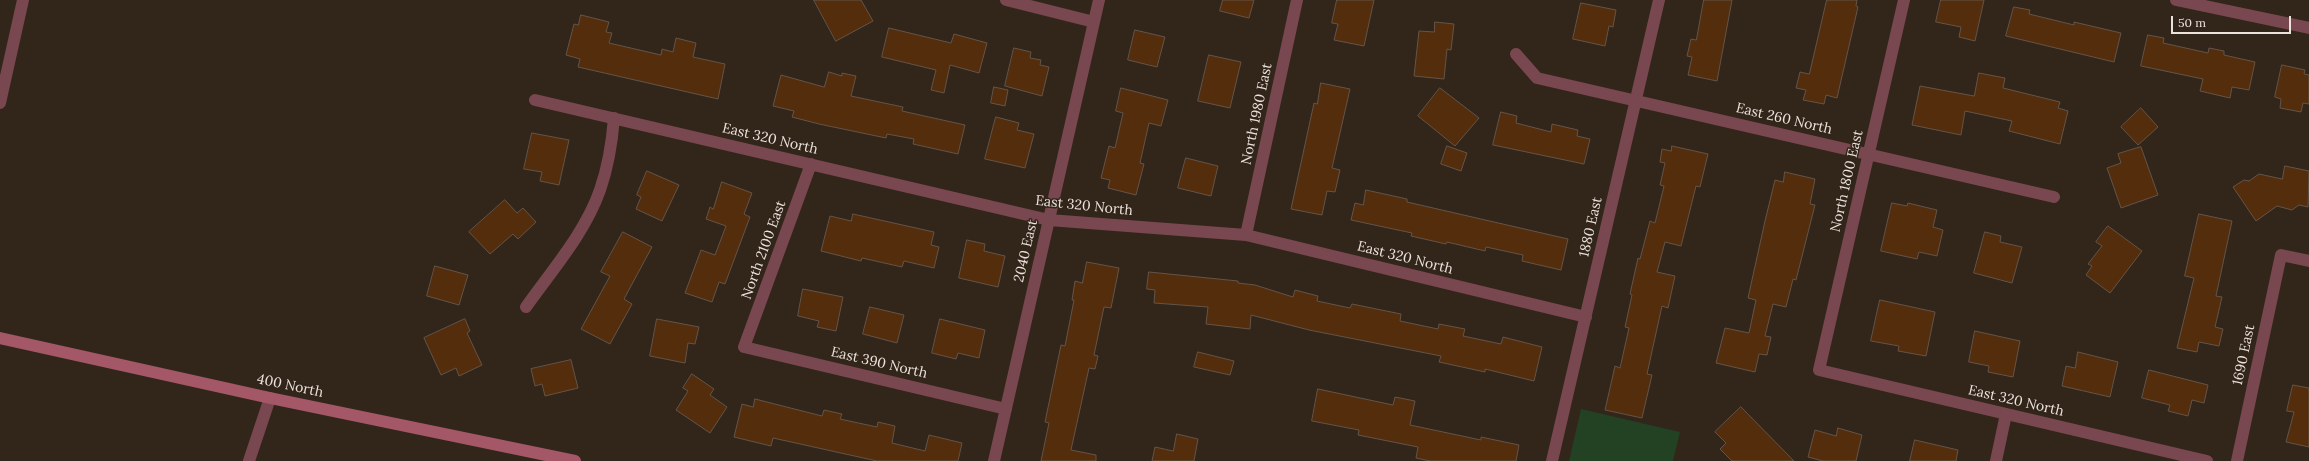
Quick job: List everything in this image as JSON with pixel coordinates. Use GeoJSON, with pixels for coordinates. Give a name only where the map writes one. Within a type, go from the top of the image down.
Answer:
{"type":"FeatureCollection","features":[{"type":"Feature","properties":{"kind":"main road","name":"400 North"},"geometry":{"type":"LineString","coordinates":[[0,338],[270,398],[575,461]]}},
{"type":"Feature","properties":{"kind":"street"},"geometry":{"type":"LineString","coordinates":[[0,103],[23,0]]}},
{"type":"Feature","properties":{"kind":"street"},"geometry":{"type":"LineString","coordinates":[[1006,0],[1094,22]]}},
{"type":"Feature","properties":{"kind":"street","name":"2040 East"},"geometry":{"type":"LineString","coordinates":[[994,461],[1099,0]]}},
{"type":"Feature","properties":{"kind":"street","name":"North 1980 East"},"geometry":{"type":"LineString","coordinates":[[1246,235],[1297,0]]}},
{"type":"Feature","properties":{"kind":"street","name":"1880 East"},"geometry":{"type":"LineString","coordinates":[[1552,461],[1659,0]]}},
{"type":"Feature","properties":{"kind":"street","name":"North 1800 East"},"geometry":{"type":"LineString","coordinates":[[1819,370],[1904,0]]}},
{"type":"Feature","properties":{"kind":"street"},"geometry":{"type":"LineString","coordinates":[[2176,0],[2309,28]]}},
{"type":"Feature","properties":{"kind":"street","name":"East 260 North"},"geometry":{"type":"LineString","coordinates":[[1516,54],[1537,78],[2054,197]]}},
{"type":"Feature","properties":{"kind":"street","name":"East 320 North"},"geometry":{"type":"LineString","coordinates":[[535,100],[1049,220],[1246,235],[1586,317]]}},
{"type":"Feature","properties":{"kind":"street"},"geometry":{"type":"LineString","coordinates":[[526,306],[584,224],[600,191],[612,146],[614,118]]}},
{"type":"Feature","properties":{"kind":"street","name":"North 2100 East"},"geometry":{"type":"LineString","coordinates":[[744,347],[811,164]]}},
{"type":"Feature","properties":{"kind":"street","name":"1690 East"},"geometry":{"type":"LineString","coordinates":[[2237,461],[2281,255],[2309,261]]}},
{"type":"Feature","properties":{"kind":"street","name":"East 390 North"},"geometry":{"type":"LineString","coordinates":[[744,347],[1006,409]]}},
{"type":"Feature","properties":{"kind":"street","name":"East 320 North"},"geometry":{"type":"LineString","coordinates":[[1819,370],[2207,461]]}},
{"type":"Feature","properties":{"kind":"street"},"geometry":{"type":"LineString","coordinates":[[249,461],[270,398]]}},
{"type":"Feature","properties":{"kind":"street"},"geometry":{"type":"LineString","coordinates":[[1996,461],[2006,414]]}},
{"type":"Feature","properties":{"kind":"green space"},"geometry":{"type":"Polygon","coordinates":[[[1581,409],[1680,432],[1673,461],[1569,461],[1581,409]]]}},
{"type":"Feature","properties":{"kind":"building"},"geometry":{"type":"Polygon","coordinates":[[[814,0],[861,0],[873,21],[836,41],[814,0]]]}},
{"type":"Feature","properties":{"kind":"building"},"geometry":{"type":"Polygon","coordinates":[[[1223,0],[1254,0],[1249,18],[1220,11],[1223,0]]]}},
{"type":"Feature","properties":{"kind":"building"},"geometry":{"type":"Polygon","coordinates":[[[1337,0],[1374,0],[1364,46],[1334,40],[1338,24],[1332,23],[1337,0]]]}},
{"type":"Feature","properties":{"kind":"building"},"geometry":{"type":"Polygon","coordinates":[[[1704,0],[1732,0],[1717,81],[1688,75],[1692,57],[1687,56],[1691,39],[1696,40],[1704,0]]]}},
{"type":"Feature","properties":{"kind":"building"},"geometry":{"type":"Polygon","coordinates":[[[1827,0],[1857,0],[1856,6],[1858,7],[1837,98],[1826,95],[1824,104],[1803,100],[1806,90],[1796,88],[1800,72],[1809,74],[1827,0]]]}},
{"type":"Feature","properties":{"kind":"building"},"geometry":{"type":"Polygon","coordinates":[[[1941,0],[1984,0],[1975,41],[1959,37],[1961,27],[1936,22],[1941,0]]]}},
{"type":"Feature","properties":{"kind":"building"},"geometry":{"type":"Polygon","coordinates":[[[1581,3],[1616,10],[1613,27],[1609,26],[1605,46],[1573,39],[1581,3]]]}},
{"type":"Feature","properties":{"kind":"building"},"geometry":{"type":"Polygon","coordinates":[[[2014,7],[2030,10],[2029,14],[2074,25],[2074,22],[2121,33],[2114,62],[2006,36],[2014,7]]]}},
{"type":"Feature","properties":{"kind":"building"},"geometry":{"type":"Polygon","coordinates":[[[581,15],[609,22],[606,32],[612,33],[609,43],[661,55],[662,49],[673,52],[676,38],[696,43],[693,57],[725,64],[718,99],[578,67],[580,59],[566,55],[574,24],[578,25],[581,15]]]}},
{"type":"Feature","properties":{"kind":"building"},"geometry":{"type":"Polygon","coordinates":[[[1435,22],[1454,24],[1451,50],[1447,49],[1444,79],[1414,76],[1419,31],[1434,32],[1435,22]]]}},
{"type":"Feature","properties":{"kind":"building"},"geometry":{"type":"Polygon","coordinates":[[[889,28],[951,43],[954,34],[987,43],[979,73],[950,65],[944,93],[931,90],[936,70],[882,57],[889,28]]]}},
{"type":"Feature","properties":{"kind":"building"},"geometry":{"type":"Polygon","coordinates":[[[1135,30],[1165,37],[1157,67],[1128,60],[1135,30]]]}},
{"type":"Feature","properties":{"kind":"building"},"geometry":{"type":"Polygon","coordinates":[[[2148,35],[2164,38],[2163,43],[2208,53],[2209,48],[2224,51],[2224,55],[2255,62],[2249,90],[2232,87],[2230,98],[2200,91],[2203,79],[2141,66],[2148,35]]]}},
{"type":"Feature","properties":{"kind":"building"},"geometry":{"type":"Polygon","coordinates":[[[1014,48],[1031,52],[1030,58],[1041,60],[1040,65],[1049,67],[1042,96],[1005,86],[1014,48]]]}},
{"type":"Feature","properties":{"kind":"building"},"geometry":{"type":"Polygon","coordinates":[[[1209,55],[1241,62],[1230,108],[1198,101],[1209,55]]]}},
{"type":"Feature","properties":{"kind":"building"},"geometry":{"type":"Polygon","coordinates":[[[2282,65],[2305,70],[2304,74],[2309,75],[2309,104],[2303,103],[2301,112],[2280,108],[2281,99],[2275,97],[2282,65]]]}},
{"type":"Feature","properties":{"kind":"building"},"geometry":{"type":"Polygon","coordinates":[[[829,72],[842,76],[842,73],[856,76],[851,96],[903,107],[902,111],[965,125],[958,154],[913,144],[914,139],[887,134],[886,138],[792,117],[794,111],[773,106],[781,75],[824,87],[829,72]]]}},
{"type":"Feature","properties":{"kind":"building"},"geometry":{"type":"Polygon","coordinates":[[[1979,73],[2005,78],[2003,88],[2060,102],[2058,108],[2068,111],[2060,144],[2009,131],[2012,121],[1965,111],[1961,135],[1912,125],[1920,86],[1974,96],[1979,73]]]}},
{"type":"Feature","properties":{"kind":"building"},"geometry":{"type":"Polygon","coordinates":[[[1321,83],[1350,89],[1332,168],[1340,170],[1335,192],[1327,191],[1322,215],[1291,209],[1314,103],[1317,104],[1321,83]]]}},
{"type":"Feature","properties":{"kind":"building"},"geometry":{"type":"Polygon","coordinates":[[[994,87],[1008,90],[1005,106],[991,103],[994,87]]]}},
{"type":"Feature","properties":{"kind":"building"},"geometry":{"type":"Polygon","coordinates":[[[1121,88],[1168,100],[1161,126],[1149,123],[1140,163],[1144,164],[1136,195],[1108,188],[1110,180],[1101,178],[1109,146],[1115,148],[1123,113],[1116,111],[1121,88]]]}},
{"type":"Feature","properties":{"kind":"building"},"geometry":{"type":"Polygon","coordinates":[[[1440,88],[1479,118],[1455,146],[1418,116],[1440,88]]]}},
{"type":"Feature","properties":{"kind":"building"},"geometry":{"type":"Polygon","coordinates":[[[2141,108],[2158,127],[2138,145],[2121,127],[2141,108]]]}},
{"type":"Feature","properties":{"kind":"building"},"geometry":{"type":"Polygon","coordinates":[[[1501,112],[1517,116],[1516,123],[1551,132],[1552,124],[1578,130],[1577,136],[1590,139],[1584,164],[1493,145],[1501,112]]]}},
{"type":"Feature","properties":{"kind":"building"},"geometry":{"type":"Polygon","coordinates":[[[996,117],[1019,123],[1017,130],[1034,134],[1025,168],[985,159],[996,117]]]}},
{"type":"Feature","properties":{"kind":"building"},"geometry":{"type":"Polygon","coordinates":[[[532,133],[569,140],[559,185],[540,181],[542,172],[524,169],[532,133]]]}},
{"type":"Feature","properties":{"kind":"building"},"geometry":{"type":"Polygon","coordinates":[[[1447,146],[1467,153],[1461,171],[1441,164],[1447,146]]]}},
{"type":"Feature","properties":{"kind":"building"},"geometry":{"type":"Polygon","coordinates":[[[1672,146],[1708,154],[1700,187],[1696,186],[1681,246],[1665,242],[1657,272],[1675,276],[1668,308],[1662,306],[1647,374],[1652,375],[1642,418],[1605,410],[1615,366],[1620,368],[1629,328],[1625,327],[1638,258],[1640,259],[1650,221],[1655,223],[1664,186],[1660,185],[1665,163],[1660,162],[1662,149],[1671,151],[1672,146]]]}},
{"type":"Feature","properties":{"kind":"building"},"geometry":{"type":"Polygon","coordinates":[[[2141,147],[2158,195],[2121,208],[2107,168],[2121,163],[2118,154],[2141,147]]]}},
{"type":"Feature","properties":{"kind":"building"},"geometry":{"type":"Polygon","coordinates":[[[1186,158],[1218,166],[1211,196],[1178,188],[1186,158]]]}},
{"type":"Feature","properties":{"kind":"building"},"geometry":{"type":"Polygon","coordinates":[[[2285,166],[2309,171],[2308,207],[2299,205],[2292,210],[2277,206],[2256,221],[2233,187],[2244,180],[2249,181],[2259,174],[2282,179],[2285,166]]]}},
{"type":"Feature","properties":{"kind":"building"},"geometry":{"type":"Polygon","coordinates":[[[647,171],[679,185],[662,221],[636,209],[641,197],[637,195],[647,171]]]}},
{"type":"Feature","properties":{"kind":"building"},"geometry":{"type":"Polygon","coordinates":[[[1785,172],[1815,179],[1810,204],[1815,205],[1796,280],[1793,279],[1786,307],[1773,304],[1765,336],[1771,337],[1767,355],[1759,354],[1755,372],[1716,363],[1725,328],[1749,333],[1756,300],[1748,298],[1765,221],[1775,180],[1783,182],[1785,172]]]}},
{"type":"Feature","properties":{"kind":"building"},"geometry":{"type":"Polygon","coordinates":[[[722,182],[752,193],[744,214],[750,217],[725,284],[719,282],[712,302],[685,293],[701,250],[715,255],[726,226],[706,219],[710,207],[713,209],[722,182]]]}},
{"type":"Feature","properties":{"kind":"building"},"geometry":{"type":"Polygon","coordinates":[[[1366,190],[1407,199],[1407,202],[1568,239],[1561,270],[1522,261],[1523,255],[1486,247],[1485,251],[1447,242],[1446,244],[1411,236],[1412,233],[1351,220],[1355,203],[1363,205],[1366,190]]]}},
{"type":"Feature","properties":{"kind":"building"},"geometry":{"type":"Polygon","coordinates":[[[505,200],[517,213],[523,208],[536,222],[518,239],[513,234],[490,254],[469,232],[505,200]]]}},
{"type":"Feature","properties":{"kind":"building"},"geometry":{"type":"Polygon","coordinates":[[[1892,203],[1907,206],[1908,203],[1937,210],[1933,227],[1943,230],[1937,256],[1919,252],[1917,259],[1881,251],[1892,203]]]}},
{"type":"Feature","properties":{"kind":"building"},"geometry":{"type":"Polygon","coordinates":[[[853,214],[934,232],[931,245],[939,247],[934,268],[904,261],[902,267],[862,258],[861,261],[821,251],[830,216],[851,221],[853,214]]]}},
{"type":"Feature","properties":{"kind":"building"},"geometry":{"type":"Polygon","coordinates":[[[2199,214],[2232,221],[2216,296],[2222,297],[2215,327],[2223,329],[2219,346],[2199,342],[2197,352],[2177,348],[2194,278],[2185,276],[2199,214]]]}},
{"type":"Feature","properties":{"kind":"building"},"geometry":{"type":"Polygon","coordinates":[[[2108,226],[2142,251],[2110,293],[2086,275],[2092,266],[2088,264],[2102,246],[2096,242],[2108,226]]]}},
{"type":"Feature","properties":{"kind":"building"},"geometry":{"type":"Polygon","coordinates":[[[623,232],[652,247],[624,299],[632,304],[610,344],[581,329],[610,276],[601,272],[623,232]]]}},
{"type":"Feature","properties":{"kind":"building"},"geometry":{"type":"Polygon","coordinates":[[[1985,232],[2001,236],[2000,242],[2022,247],[2012,283],[1974,273],[1985,232]]]}},
{"type":"Feature","properties":{"kind":"building"},"geometry":{"type":"Polygon","coordinates":[[[967,240],[985,244],[984,251],[1005,256],[998,287],[959,278],[967,240]]]}},
{"type":"Feature","properties":{"kind":"building"},"geometry":{"type":"Polygon","coordinates":[[[1087,262],[1119,268],[1111,308],[1104,307],[1094,355],[1098,356],[1095,369],[1089,368],[1071,450],[1096,455],[1096,461],[1041,461],[1049,423],[1045,422],[1061,345],[1065,346],[1074,300],[1072,300],[1075,281],[1082,283],[1087,262]]]}},
{"type":"Feature","properties":{"kind":"building"},"geometry":{"type":"Polygon","coordinates":[[[435,266],[468,275],[459,305],[427,296],[435,266]]]}},
{"type":"Feature","properties":{"kind":"building"},"geometry":{"type":"Polygon","coordinates":[[[1149,272],[1238,281],[1238,283],[1255,285],[1293,297],[1295,290],[1318,296],[1317,301],[1350,308],[1352,304],[1401,314],[1400,321],[1438,329],[1439,324],[1465,329],[1463,336],[1501,344],[1503,337],[1542,347],[1534,381],[1485,369],[1485,372],[1439,362],[1441,356],[1309,330],[1251,315],[1250,329],[1206,324],[1208,307],[1154,303],[1155,290],[1147,289],[1149,272]]]}},
{"type":"Feature","properties":{"kind":"building"},"geometry":{"type":"Polygon","coordinates":[[[803,289],[843,297],[836,331],[817,327],[819,321],[798,316],[803,289]]]}},
{"type":"Feature","properties":{"kind":"building"},"geometry":{"type":"Polygon","coordinates":[[[1880,300],[1935,312],[1926,356],[1898,351],[1899,346],[1871,341],[1880,300]]]}},
{"type":"Feature","properties":{"kind":"building"},"geometry":{"type":"Polygon","coordinates":[[[870,307],[904,315],[897,343],[863,334],[870,307]]]}},
{"type":"Feature","properties":{"kind":"building"},"geometry":{"type":"Polygon","coordinates":[[[465,319],[470,331],[467,333],[482,365],[459,376],[456,368],[441,375],[424,338],[465,319]]]}},
{"type":"Feature","properties":{"kind":"building"},"geometry":{"type":"Polygon","coordinates":[[[657,319],[699,327],[695,344],[688,343],[685,363],[650,356],[657,319]]]}},
{"type":"Feature","properties":{"kind":"building"},"geometry":{"type":"Polygon","coordinates":[[[940,319],[985,330],[979,358],[958,353],[956,359],[932,353],[940,319]]]}},
{"type":"Feature","properties":{"kind":"building"},"geometry":{"type":"Polygon","coordinates":[[[1975,331],[2020,341],[2013,377],[1988,372],[1989,366],[1969,362],[1975,331]]]}},
{"type":"Feature","properties":{"kind":"building"},"geometry":{"type":"Polygon","coordinates":[[[1198,352],[1234,361],[1230,375],[1194,367],[1198,352]]]}},
{"type":"Feature","properties":{"kind":"building"},"geometry":{"type":"Polygon","coordinates":[[[2078,352],[2118,362],[2110,397],[2062,386],[2066,366],[2075,368],[2078,352]]]}},
{"type":"Feature","properties":{"kind":"building"},"geometry":{"type":"Polygon","coordinates":[[[571,360],[578,388],[545,396],[542,384],[535,386],[531,369],[571,360]]]}},
{"type":"Feature","properties":{"kind":"building"},"geometry":{"type":"Polygon","coordinates":[[[2149,370],[2208,385],[2204,403],[2192,400],[2188,416],[2168,411],[2170,405],[2142,398],[2149,370]]]}},
{"type":"Feature","properties":{"kind":"building"},"geometry":{"type":"Polygon","coordinates":[[[692,374],[714,389],[710,395],[727,407],[710,433],[676,410],[688,391],[683,388],[692,374]]]}},
{"type":"Feature","properties":{"kind":"building"},"geometry":{"type":"Polygon","coordinates":[[[2293,385],[2309,388],[2309,447],[2286,442],[2294,412],[2287,411],[2293,385]]]}},
{"type":"Feature","properties":{"kind":"building"},"geometry":{"type":"Polygon","coordinates":[[[1318,389],[1393,405],[1395,397],[1415,401],[1410,425],[1481,440],[1481,437],[1519,445],[1516,461],[1430,461],[1416,458],[1418,447],[1358,435],[1359,430],[1312,421],[1318,389]]]}},
{"type":"Feature","properties":{"kind":"building"},"geometry":{"type":"Polygon","coordinates":[[[755,399],[822,416],[824,410],[842,414],[840,419],[877,427],[878,422],[895,426],[892,443],[925,451],[929,435],[962,443],[958,461],[877,461],[773,438],[771,446],[734,437],[742,404],[753,407],[755,399]]]}},
{"type":"Feature","properties":{"kind":"building"},"geometry":{"type":"Polygon","coordinates":[[[1741,407],[1794,461],[1732,461],[1720,449],[1726,443],[1715,432],[1741,407]]]}},
{"type":"Feature","properties":{"kind":"building"},"geometry":{"type":"Polygon","coordinates":[[[1838,428],[1862,435],[1856,461],[1823,461],[1808,457],[1815,430],[1836,436],[1838,428]]]}},
{"type":"Feature","properties":{"kind":"building"},"geometry":{"type":"Polygon","coordinates":[[[1177,434],[1198,439],[1194,461],[1152,461],[1155,447],[1173,451],[1177,434]]]}},
{"type":"Feature","properties":{"kind":"building"},"geometry":{"type":"Polygon","coordinates":[[[1915,440],[1958,450],[1956,461],[1910,461],[1915,440]]]}}]}
